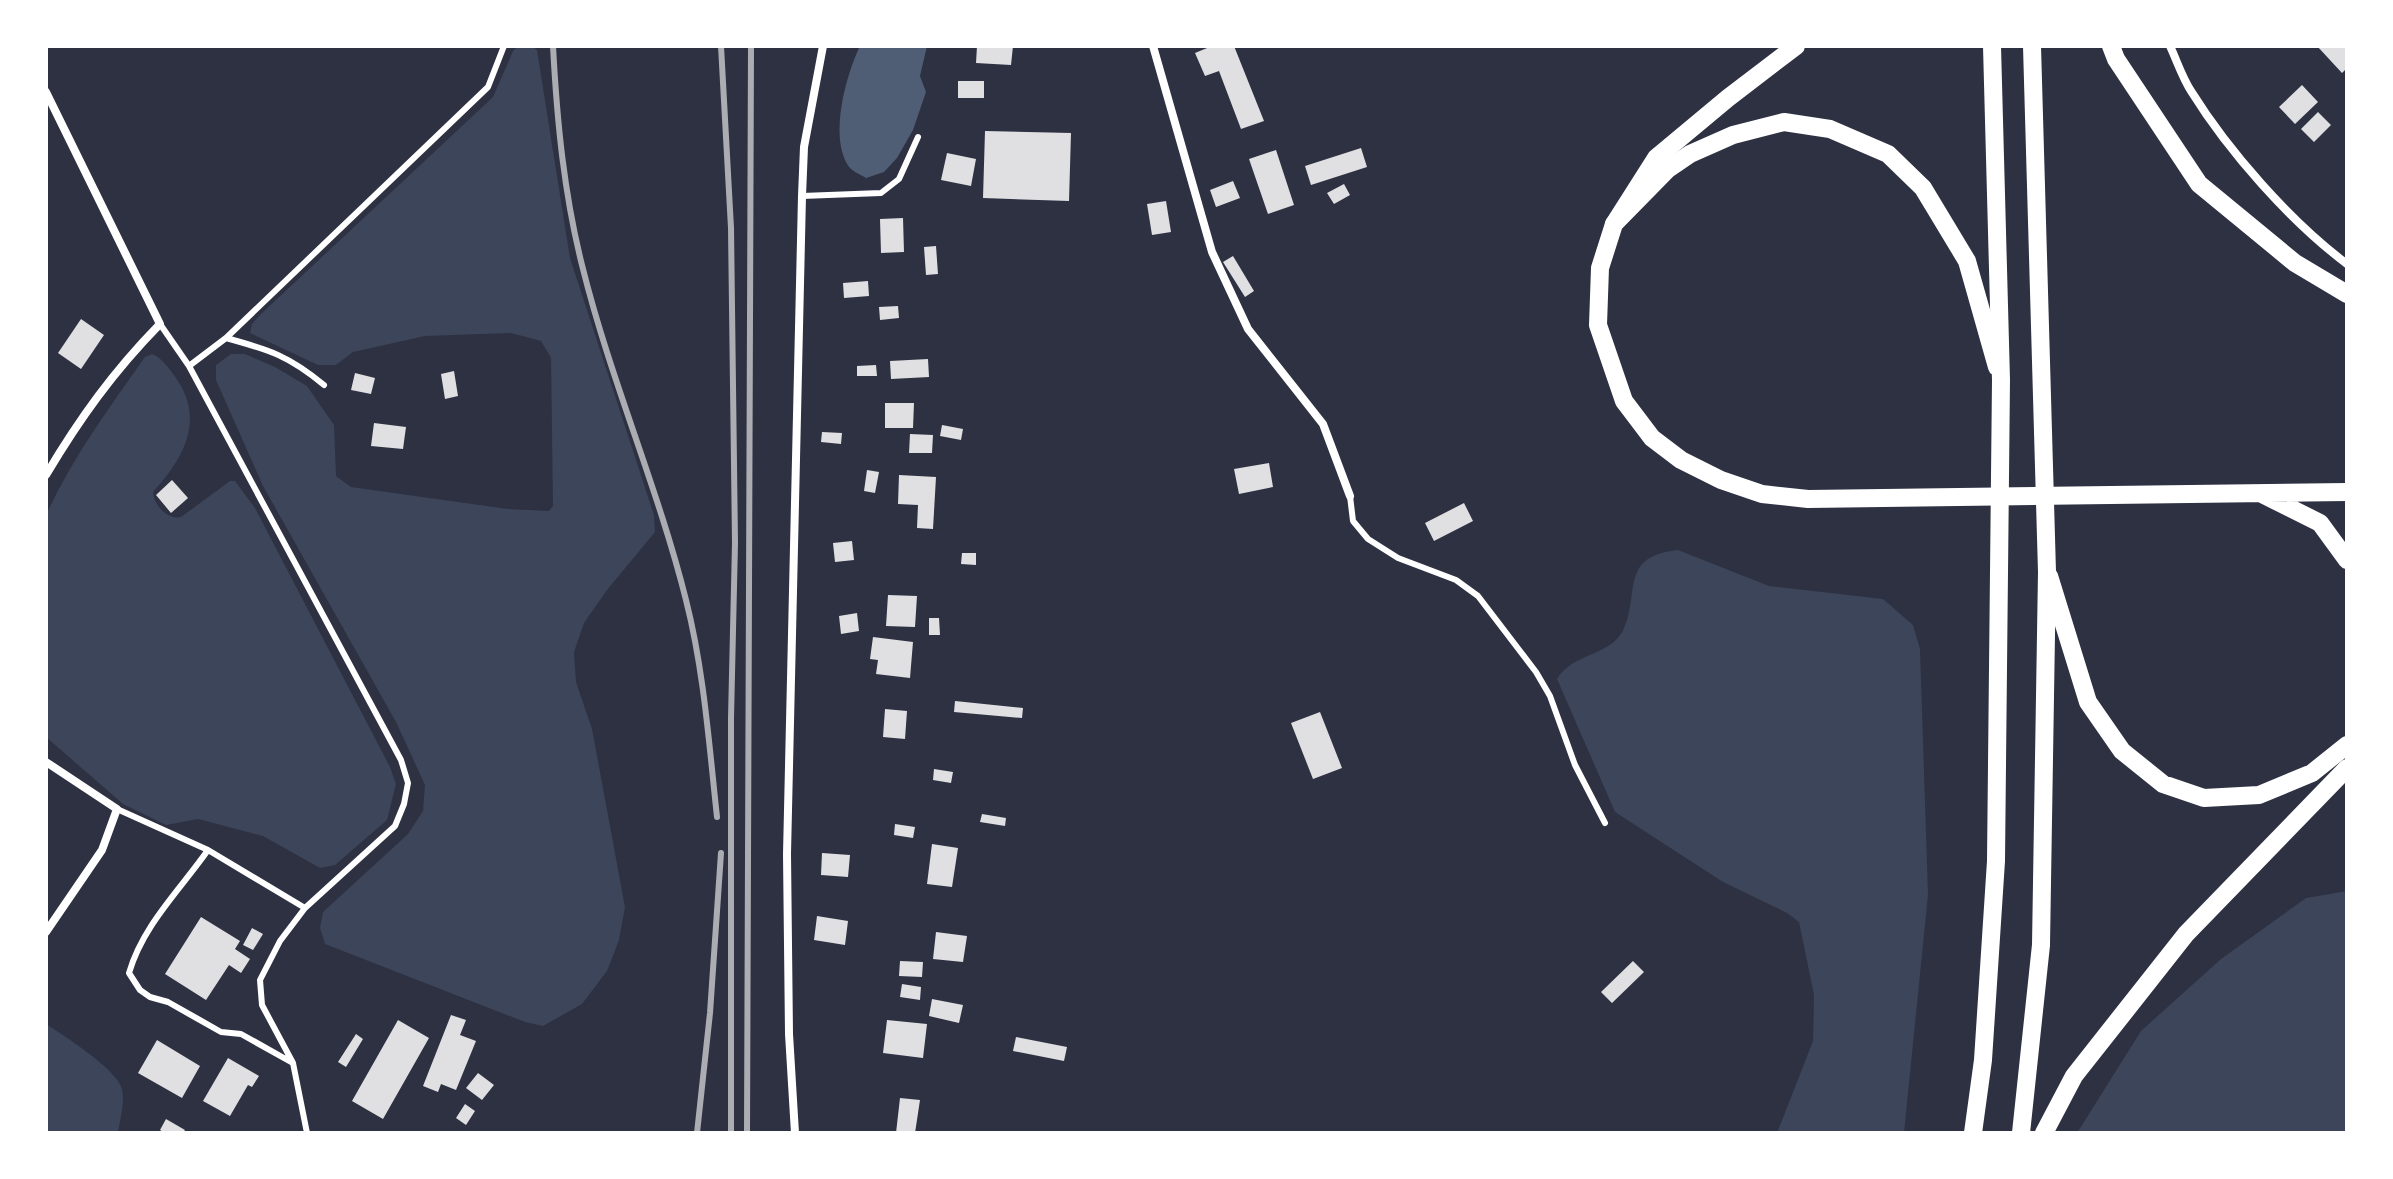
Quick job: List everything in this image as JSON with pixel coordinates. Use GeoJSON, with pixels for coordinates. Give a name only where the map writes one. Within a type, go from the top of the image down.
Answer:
{"type":"FeatureCollection","features":[{"type":"Feature","properties":{"kind":"main road"},"geometry":{"type":"LineString","coordinates":[[1796,46],[1656,158],[1614,224],[1600,268],[1598,325],[1624,401],[1652,438],[1694,467],[1721,480],[1762,494],[1808,499],[2347,492]]}},
{"type":"Feature","properties":{"kind":"main road"},"geometry":{"type":"LineString","coordinates":[[1973,1133],[1983,1060],[1996,861],[2001,380],[1992,46]]}},
{"type":"Feature","properties":{"kind":"main road"},"geometry":{"type":"LineString","coordinates":[[2021,1133],[2041,945],[2047,572],[2032,46]]}},
{"type":"Feature","properties":{"kind":"main road"},"geometry":{"type":"LineString","coordinates":[[2111,46],[2116,59],[2199,184],[2295,263],[2347,294]]}},
{"type":"Feature","properties":{"kind":"main road"},"geometry":{"type":"LineString","coordinates":[[1614,224],[1668,169],[1690,154],[1733,135],[1784,122],[1830,129],[1888,154],[1923,188],[1967,261],[2001,380]]}},
{"type":"Feature","properties":{"kind":"main road"},"geometry":{"type":"LineString","coordinates":[[2260,493],[2320,523],[2347,560]]}},
{"type":"Feature","properties":{"kind":"main road"},"geometry":{"type":"LineString","coordinates":[[2047,572],[2088,702],[2122,751],[2163,784],[2204,798],[2259,795],[2312,773],[2347,745]]}},
{"type":"Feature","properties":{"kind":"main road"},"geometry":{"type":"LineString","coordinates":[[2044,1133],[2074,1076],[2186,934],[2347,768]]}},
{"type":"Feature","properties":{"kind":"street"},"geometry":{"type":"LineString","coordinates":[[795,1133],[789,1034],[787,854],[802,196],[804,147],[823,46]]}},
{"type":"Feature","properties":{"kind":"street"},"geometry":{"type":"LineString","coordinates":[[1153,46],[1212,252],[1248,329],[1323,424],[1350,496]]}},
{"type":"Feature","properties":{"kind":"street"},"geometry":{"type":"LineString","coordinates":[[2170,46],[2190,89],[2231,148],[2316,241],[2347,264]]}},
{"type":"Feature","properties":{"kind":"street"},"geometry":{"type":"LineString","coordinates":[[46,92],[160,324],[124,360],[83,415],[46,475]]}},
{"type":"Feature","properties":{"kind":"street"},"geometry":{"type":"LineString","coordinates":[[46,762],[117,809],[102,850],[46,932]]}},
{"type":"Feature","properties":{"kind":"lane"},"geometry":{"type":"LineString","coordinates":[[189,366],[226,338],[488,87],[504,46]]}},
{"type":"Feature","properties":{"kind":"lane"},"geometry":{"type":"LineString","coordinates":[[802,196],[881,193],[899,179],[918,137]]}},
{"type":"Feature","properties":{"kind":"lane"},"geometry":{"type":"LineString","coordinates":[[160,324],[189,366],[401,760],[408,783],[395,826],[305,908],[280,941],[260,980],[262,1005],[293,1063],[307,1133]]}},
{"type":"Feature","properties":{"kind":"lane"},"geometry":{"type":"LineString","coordinates":[[226,338],[273,351],[299,364],[324,385]]}},
{"type":"Feature","properties":{"kind":"lane"},"geometry":{"type":"LineString","coordinates":[[1350,496],[1353,521],[1368,539],[1398,558],[1456,580],[1478,596],[1536,672],[1550,696],[1582,779],[1605,823]]}},
{"type":"Feature","properties":{"kind":"lane"},"geometry":{"type":"LineString","coordinates":[[117,809],[208,850],[305,908]]}},
{"type":"Feature","properties":{"kind":"lane"},"geometry":{"type":"LineString","coordinates":[[208,850],[154,920],[135,951],[129,973],[140,990],[150,997],[168,1002],[221,1032],[241,1034],[293,1063]]}},
{"type":"Feature","properties":{"kind":"shaded area"},"geometry":{"type":"Polygon","coordinates":[[[518,46],[532,46],[537,50],[570,258],[654,515],[655,532],[584,623],[574,652],[576,682],[592,729],[625,907],[619,940],[607,971],[582,1004],[543,1026],[525,1022],[325,944],[320,928],[323,912],[408,834],[423,811],[425,785],[396,722],[263,486],[216,380],[216,365],[231,354],[245,354],[307,386],[334,425],[336,476],[351,487],[508,509],[549,511],[553,506],[551,358],[541,341],[511,333],[425,336],[353,352],[336,365],[318,365],[250,333],[252,324],[261,314],[493,97],[518,46]]]}},
{"type":"Feature","properties":{"kind":"shaded area"},"geometry":{"type":"Polygon","coordinates":[[[860,46],[927,46],[920,76],[926,92],[913,130],[897,158],[884,172],[866,178],[850,168],[840,141],[845,90],[860,46]]]}},
{"type":"Feature","properties":{"kind":"shaded area"},"geometry":{"type":"Polygon","coordinates":[[[152,354],[167,365],[184,391],[190,422],[182,451],[153,492],[156,502],[166,514],[181,517],[230,481],[235,481],[255,508],[390,767],[396,784],[387,820],[335,865],[320,868],[263,836],[198,819],[166,825],[123,804],[46,737],[46,515],[67,473],[92,434],[145,357],[152,354]]]}},
{"type":"Feature","properties":{"kind":"shaded area"},"geometry":{"type":"Polygon","coordinates":[[[1678,550],[1769,586],[1883,599],[1913,625],[1920,649],[1928,895],[1904,1133],[1777,1133],[1813,1041],[1814,995],[1799,922],[1723,882],[1615,812],[1557,679],[1564,670],[1619,637],[1628,615],[1639,568],[1659,554],[1678,550]]]}},
{"type":"Feature","properties":{"kind":"shaded area"},"geometry":{"type":"Polygon","coordinates":[[[2347,891],[2347,1133],[2077,1133],[2141,1031],[2221,959],[2306,898],[2347,891]]]}},
{"type":"Feature","properties":{"kind":"shaded area"},"geometry":{"type":"Polygon","coordinates":[[[46,1024],[89,1054],[118,1081],[123,1100],[118,1133],[46,1133],[46,1024]]]}},
{"type":"Feature","properties":{"kind":"building"},"geometry":{"type":"Polygon","coordinates":[[[977,46],[1013,46],[1011,65],[976,63],[977,46]]]}},
{"type":"Feature","properties":{"kind":"building"},"geometry":{"type":"Polygon","coordinates":[[[1212,46],[1234,46],[1264,121],[1241,129],[1219,71],[1205,76],[1195,53],[1212,46]]]}},
{"type":"Feature","properties":{"kind":"building"},"geometry":{"type":"Polygon","coordinates":[[[2317,46],[2347,46],[2347,68],[2342,73],[2317,46]]]}},
{"type":"Feature","properties":{"kind":"building"},"geometry":{"type":"Polygon","coordinates":[[[958,81],[984,81],[984,98],[958,98],[958,81]]]}},
{"type":"Feature","properties":{"kind":"building"},"geometry":{"type":"Polygon","coordinates":[[[2302,85],[2318,102],[2295,124],[2279,107],[2302,85]]]}},
{"type":"Feature","properties":{"kind":"building"},"geometry":{"type":"Polygon","coordinates":[[[2318,112],[2331,125],[2314,142],[2301,129],[2318,112]]]}},
{"type":"Feature","properties":{"kind":"building"},"geometry":{"type":"Polygon","coordinates":[[[985,131],[1071,133],[1069,201],[983,198],[985,131]]]}},
{"type":"Feature","properties":{"kind":"building"},"geometry":{"type":"Polygon","coordinates":[[[1361,148],[1367,167],[1311,185],[1305,166],[1361,148]]]}},
{"type":"Feature","properties":{"kind":"building"},"geometry":{"type":"Polygon","coordinates":[[[1276,150],[1294,205],[1268,214],[1249,159],[1276,150]]]}},
{"type":"Feature","properties":{"kind":"building"},"geometry":{"type":"Polygon","coordinates":[[[947,153],[976,159],[971,186],[941,180],[947,153]]]}},
{"type":"Feature","properties":{"kind":"building"},"geometry":{"type":"Polygon","coordinates":[[[1233,181],[1240,198],[1216,207],[1210,190],[1233,181]]]}},
{"type":"Feature","properties":{"kind":"building"},"geometry":{"type":"Polygon","coordinates":[[[1344,184],[1350,195],[1334,204],[1327,193],[1344,184]]]}},
{"type":"Feature","properties":{"kind":"building"},"geometry":{"type":"Polygon","coordinates":[[[1166,201],[1171,232],[1152,235],[1147,204],[1166,201]]]}},
{"type":"Feature","properties":{"kind":"building"},"geometry":{"type":"Polygon","coordinates":[[[903,218],[904,252],[881,253],[880,219],[903,218]]]}},
{"type":"Feature","properties":{"kind":"building"},"geometry":{"type":"Polygon","coordinates":[[[936,246],[938,274],[926,275],[924,247],[936,246]]]}},
{"type":"Feature","properties":{"kind":"building"},"geometry":{"type":"Polygon","coordinates":[[[1233,256],[1254,291],[1245,297],[1223,262],[1233,256]]]}},
{"type":"Feature","properties":{"kind":"building"},"geometry":{"type":"Polygon","coordinates":[[[868,281],[869,296],[844,298],[843,283],[868,281]]]}},
{"type":"Feature","properties":{"kind":"building"},"geometry":{"type":"Polygon","coordinates":[[[898,306],[899,318],[880,320],[879,307],[898,306]]]}},
{"type":"Feature","properties":{"kind":"building"},"geometry":{"type":"Polygon","coordinates":[[[81,319],[104,335],[81,369],[58,353],[81,319]]]}},
{"type":"Feature","properties":{"kind":"building"},"geometry":{"type":"Polygon","coordinates":[[[928,359],[929,377],[891,379],[890,361],[928,359]]]}},
{"type":"Feature","properties":{"kind":"building"},"geometry":{"type":"Polygon","coordinates":[[[876,365],[877,376],[857,376],[857,366],[876,365]]]}},
{"type":"Feature","properties":{"kind":"building"},"geometry":{"type":"Polygon","coordinates":[[[454,371],[458,396],[445,399],[441,374],[454,371]]]}},
{"type":"Feature","properties":{"kind":"building"},"geometry":{"type":"Polygon","coordinates":[[[355,373],[375,378],[371,394],[351,390],[355,373]]]}},
{"type":"Feature","properties":{"kind":"building"},"geometry":{"type":"Polygon","coordinates":[[[885,403],[914,403],[913,428],[885,428],[885,403]]]}},
{"type":"Feature","properties":{"kind":"building"},"geometry":{"type":"Polygon","coordinates":[[[374,423],[406,427],[403,449],[371,446],[374,423]]]}},
{"type":"Feature","properties":{"kind":"building"},"geometry":{"type":"Polygon","coordinates":[[[942,425],[963,429],[961,440],[940,436],[942,425]]]}},
{"type":"Feature","properties":{"kind":"building"},"geometry":{"type":"Polygon","coordinates":[[[822,432],[842,433],[841,444],[821,442],[822,432]]]}},
{"type":"Feature","properties":{"kind":"building"},"geometry":{"type":"Polygon","coordinates":[[[910,434],[933,435],[932,453],[909,453],[910,434]]]}},
{"type":"Feature","properties":{"kind":"building"},"geometry":{"type":"Polygon","coordinates":[[[1269,463],[1273,487],[1239,494],[1234,469],[1269,463]]]}},
{"type":"Feature","properties":{"kind":"building"},"geometry":{"type":"Polygon","coordinates":[[[867,470],[879,472],[875,493],[864,491],[867,470]]]}},
{"type":"Feature","properties":{"kind":"building"},"geometry":{"type":"Polygon","coordinates":[[[899,475],[936,477],[933,529],[917,528],[918,505],[898,504],[899,475]]]}},
{"type":"Feature","properties":{"kind":"building"},"geometry":{"type":"Polygon","coordinates":[[[172,480],[188,498],[171,513],[156,495],[172,480]]]}},
{"type":"Feature","properties":{"kind":"building"},"geometry":{"type":"Polygon","coordinates":[[[1464,503],[1473,521],[1434,541],[1425,523],[1464,503]]]}},
{"type":"Feature","properties":{"kind":"building"},"geometry":{"type":"Polygon","coordinates":[[[852,541],[854,560],[835,562],[833,543],[852,541]]]}},
{"type":"Feature","properties":{"kind":"building"},"geometry":{"type":"Polygon","coordinates":[[[962,553],[976,553],[976,565],[961,564],[962,553]]]}},
{"type":"Feature","properties":{"kind":"building"},"geometry":{"type":"Polygon","coordinates":[[[888,595],[917,596],[915,627],[886,626],[888,595]]]}},
{"type":"Feature","properties":{"kind":"building"},"geometry":{"type":"Polygon","coordinates":[[[857,613],[859,631],[841,634],[839,616],[857,613]]]}},
{"type":"Feature","properties":{"kind":"building"},"geometry":{"type":"Polygon","coordinates":[[[929,618],[939,618],[940,635],[929,635],[929,618]]]}},
{"type":"Feature","properties":{"kind":"building"},"geometry":{"type":"Polygon","coordinates":[[[873,637],[913,642],[910,678],[876,674],[878,660],[870,659],[873,637]]]}},
{"type":"Feature","properties":{"kind":"building"},"geometry":{"type":"Polygon","coordinates":[[[955,701],[1023,708],[1022,718],[954,712],[955,701]]]}},
{"type":"Feature","properties":{"kind":"building"},"geometry":{"type":"Polygon","coordinates":[[[885,709],[907,711],[905,739],[883,737],[885,709]]]}},
{"type":"Feature","properties":{"kind":"building"},"geometry":{"type":"Polygon","coordinates":[[[1320,712],[1342,768],[1313,779],[1291,723],[1320,712]]]}},
{"type":"Feature","properties":{"kind":"building"},"geometry":{"type":"Polygon","coordinates":[[[934,769],[953,772],[951,783],[933,780],[934,769]]]}},
{"type":"Feature","properties":{"kind":"building"},"geometry":{"type":"Polygon","coordinates":[[[982,814],[1006,818],[1005,826],[980,822],[982,814]]]}},
{"type":"Feature","properties":{"kind":"building"},"geometry":{"type":"Polygon","coordinates":[[[895,824],[915,827],[913,838],[894,835],[895,824]]]}},
{"type":"Feature","properties":{"kind":"building"},"geometry":{"type":"Polygon","coordinates":[[[932,844],[958,848],[952,887],[927,884],[932,844]]]}},
{"type":"Feature","properties":{"kind":"building"},"geometry":{"type":"Polygon","coordinates":[[[822,853],[850,855],[848,877],[821,875],[822,853]]]}},
{"type":"Feature","properties":{"kind":"building"},"geometry":{"type":"Polygon","coordinates":[[[817,916],[848,921],[845,945],[814,940],[817,916]]]}},
{"type":"Feature","properties":{"kind":"building"},"geometry":{"type":"Polygon","coordinates":[[[201,917],[240,941],[235,949],[250,959],[241,973],[229,965],[206,1000],[165,974],[201,917]]]}},
{"type":"Feature","properties":{"kind":"building"},"geometry":{"type":"Polygon","coordinates":[[[252,928],[263,934],[253,950],[243,945],[252,928]]]}},
{"type":"Feature","properties":{"kind":"building"},"geometry":{"type":"Polygon","coordinates":[[[936,932],[967,936],[963,962],[933,959],[936,932]]]}},
{"type":"Feature","properties":{"kind":"building"},"geometry":{"type":"Polygon","coordinates":[[[900,961],[923,962],[922,977],[899,976],[900,961]]]}},
{"type":"Feature","properties":{"kind":"building"},"geometry":{"type":"Polygon","coordinates":[[[1633,961],[1644,972],[1612,1003],[1601,992],[1633,961]]]}},
{"type":"Feature","properties":{"kind":"building"},"geometry":{"type":"Polygon","coordinates":[[[902,984],[921,987],[920,1000],[900,997],[902,984]]]}},
{"type":"Feature","properties":{"kind":"building"},"geometry":{"type":"Polygon","coordinates":[[[932,999],[963,1005],[959,1023],[929,1016],[932,999]]]}},
{"type":"Feature","properties":{"kind":"building"},"geometry":{"type":"Polygon","coordinates":[[[451,1015],[466,1020],[460,1035],[476,1041],[456,1090],[441,1084],[438,1092],[423,1086],[451,1015]]]}},
{"type":"Feature","properties":{"kind":"building"},"geometry":{"type":"Polygon","coordinates":[[[398,1020],[429,1038],[383,1119],[352,1101],[398,1020]]]}},
{"type":"Feature","properties":{"kind":"building"},"geometry":{"type":"Polygon","coordinates":[[[887,1020],[927,1024],[923,1058],[883,1053],[887,1020]]]}},
{"type":"Feature","properties":{"kind":"building"},"geometry":{"type":"Polygon","coordinates":[[[356,1034],[363,1039],[346,1067],[338,1062],[356,1034]]]}},
{"type":"Feature","properties":{"kind":"building"},"geometry":{"type":"Polygon","coordinates":[[[1016,1037],[1067,1047],[1064,1061],[1013,1051],[1016,1037]]]}},
{"type":"Feature","properties":{"kind":"building"},"geometry":{"type":"Polygon","coordinates":[[[157,1040],[200,1066],[182,1098],[138,1073],[157,1040]]]}},
{"type":"Feature","properties":{"kind":"building"},"geometry":{"type":"Polygon","coordinates":[[[228,1058],[259,1076],[252,1087],[248,1085],[230,1116],[203,1101],[228,1058]]]}},
{"type":"Feature","properties":{"kind":"building"},"geometry":{"type":"Polygon","coordinates":[[[478,1073],[494,1085],[482,1100],[466,1088],[478,1073]]]}},
{"type":"Feature","properties":{"kind":"building"},"geometry":{"type":"Polygon","coordinates":[[[900,1098],[920,1100],[915,1133],[896,1133],[900,1098]]]}},
{"type":"Feature","properties":{"kind":"building"},"geometry":{"type":"Polygon","coordinates":[[[465,1104],[475,1111],[466,1125],[456,1118],[465,1104]]]}},
{"type":"Feature","properties":{"kind":"building"},"geometry":{"type":"Polygon","coordinates":[[[166,1119],[185,1130],[183,1133],[160,1130],[166,1119]]]}},
{"type":"Feature","properties":{"kind":"railway"},"geometry":{"type":"LineString","coordinates":[[553,46],[562,158],[576,241],[594,311],[686,600],[702,681],[717,817]]}},
{"type":"Feature","properties":{"kind":"railway"},"geometry":{"type":"LineString","coordinates":[[721,46],[731,228],[735,543],[731,718],[731,1133]]}},
{"type":"Feature","properties":{"kind":"railway"},"geometry":{"type":"LineString","coordinates":[[747,1133],[751,46]]}},
{"type":"Feature","properties":{"kind":"railway"},"geometry":{"type":"LineString","coordinates":[[697,1133],[710,1013],[721,853]]}}]}
